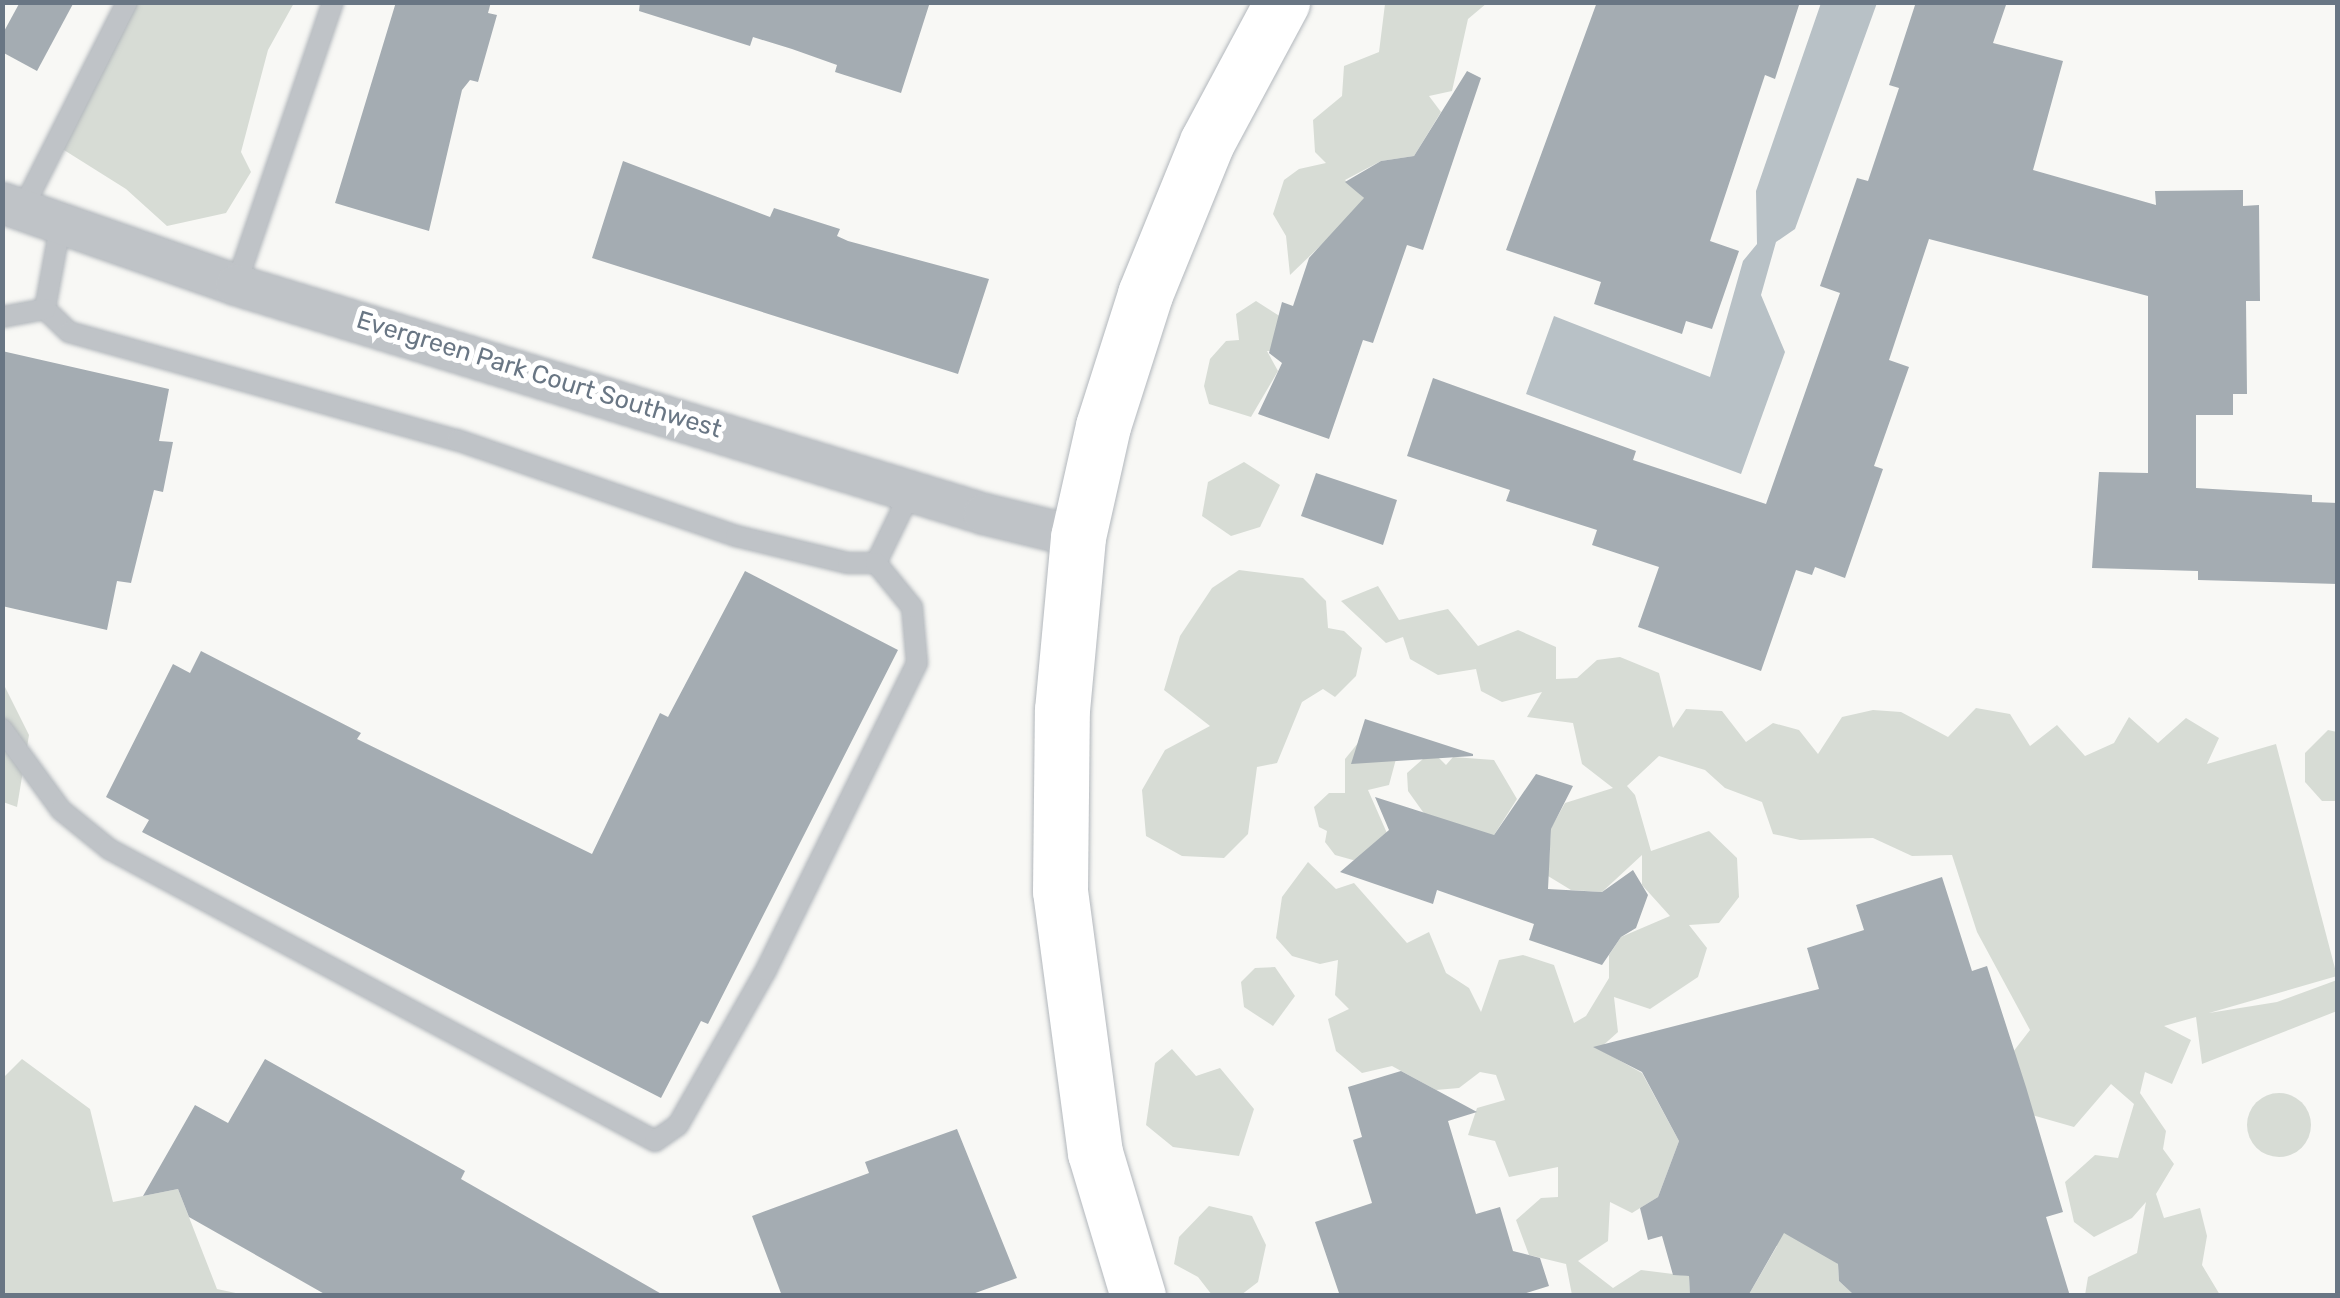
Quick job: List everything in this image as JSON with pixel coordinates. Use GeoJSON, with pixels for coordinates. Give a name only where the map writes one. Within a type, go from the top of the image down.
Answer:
{"type":"FeatureCollection","features":[{"type":"Feature","properties":{"kind":"street"},"geometry":{"type":"LineString","coordinates":[[1138,1296],[1095,1152],[1060,891],[1062,710],[1078,537],[1103,426],[1146,294],[1207,142],[1282,2]]}},
{"type":"Feature","properties":{"kind":"street","name":"Evergreen Park Court Southwest"},"geometry":{"type":"LineString","coordinates":[[12,208],[236,285],[911,491],[1078,537]]}},
{"type":"Feature","properties":{"kind":"lane"},"geometry":{"type":"LineString","coordinates":[[12,208],[127,2]]}},
{"type":"Feature","properties":{"kind":"lane"},"geometry":{"type":"LineString","coordinates":[[236,285],[333,2]]}},
{"type":"Feature","properties":{"kind":"lane"},"geometry":{"type":"LineString","coordinates":[[45,309],[60,227]]}},
{"type":"Feature","properties":{"kind":"lane"},"geometry":{"type":"LineString","coordinates":[[2,317],[45,309]]}},
{"type":"Feature","properties":{"kind":"lane"},"geometry":{"type":"LineString","coordinates":[[45,309],[69,332],[457,440],[736,536],[848,563],[876,563]]}},
{"type":"Feature","properties":{"kind":"lane"},"geometry":{"type":"LineString","coordinates":[[876,563],[911,491]]}},
{"type":"Feature","properties":{"kind":"lane"},"geometry":{"type":"LineString","coordinates":[[2,730],[61,810],[110,849],[655,1141],[678,1125],[766,970],[918,663],[912,608],[876,563]]}},
{"type":"Feature","properties":{"kind":"shaded area"},"geometry":{"type":"Polygon","coordinates":[[[131,3],[294,3],[268,50],[241,152],[251,172],[226,213],[167,226],[126,189],[56,145],[131,3]]]}},
{"type":"Feature","properties":{"kind":"shaded area"},"geometry":{"type":"Polygon","coordinates":[[[1487,3],[1468,19],[1452,91],[1429,96],[1441,112],[1414,156],[1381,161],[1345,180],[1367,201],[1290,275],[1286,236],[1273,214],[1284,180],[1299,169],[1326,163],[1315,152],[1313,120],[1342,96],[1344,66],[1379,52],[1385,4],[1487,3]]]}},
{"type":"Feature","properties":{"kind":"shaded area"},"geometry":{"type":"Polygon","coordinates":[[[1821,3],[1877,3],[1795,229],[1776,242],[1761,295],[1785,352],[1741,474],[1526,394],[1554,316],[1710,377],[1743,261],[1757,244],[1756,191],[1821,3]]]}},
{"type":"Feature","properties":{"kind":"shaded area"},"geometry":{"type":"Polygon","coordinates":[[[1256,301],[1281,317],[1279,351],[1267,351],[1278,371],[1251,417],[1209,404],[1204,386],[1210,359],[1226,341],[1239,340],[1236,314],[1256,301]]]}},
{"type":"Feature","properties":{"kind":"shaded area"},"geometry":{"type":"Polygon","coordinates":[[[1244,462],[1280,485],[1260,527],[1231,536],[1202,516],[1208,482],[1244,462]]]}},
{"type":"Feature","properties":{"kind":"shaded area"},"geometry":{"type":"Polygon","coordinates":[[[1239,570],[1303,578],[1326,601],[1328,628],[1344,631],[1362,648],[1356,676],[1335,697],[1323,689],[1302,702],[1277,763],[1257,767],[1248,834],[1224,858],[1182,856],[1146,836],[1142,790],[1165,750],[1210,726],[1164,690],[1180,636],[1212,588],[1239,570]]]}},
{"type":"Feature","properties":{"kind":"shaded area"},"geometry":{"type":"Polygon","coordinates":[[[1378,586],[1399,620],[1448,609],[1478,646],[1518,630],[1556,647],[1556,679],[1577,678],[1597,660],[1620,657],[1659,673],[1673,728],[1686,709],[1722,711],[1746,742],[1773,723],[1799,730],[1818,754],[1842,717],[1873,710],[1901,712],[1948,737],[1976,708],[2010,714],[2030,746],[2057,725],[2085,756],[2114,743],[2129,717],[2158,743],[2186,718],[2219,738],[2207,764],[2276,744],[2337,976],[2209,1013],[2277,1002],[2337,980],[2337,1011],[2202,1064],[2196,1017],[2164,1026],[2191,1040],[2172,1084],[2145,1072],[2140,1093],[2166,1131],[2163,1149],[2174,1164],[2156,1194],[2164,1218],[2200,1208],[2207,1236],[2202,1265],[2220,1295],[2085,1295],[2088,1277],[2137,1253],[2146,1202],[2132,1218],[2094,1237],[2074,1222],[2065,1182],[2095,1155],[2118,1158],[2134,1104],[2111,1084],[2074,1127],[2025,1113],[2006,1061],[2030,1030],[1977,932],[1952,855],[1912,856],[1873,838],[1800,840],[1773,834],[1762,802],[1725,788],[1705,770],[1659,756],[1627,786],[1635,795],[1651,851],[1709,831],[1737,858],[1739,897],[1719,923],[1689,925],[1707,948],[1698,977],[1650,1009],[1614,997],[1618,1032],[1599,1049],[1642,1073],[1679,1141],[1658,1197],[1632,1213],[1610,1202],[1608,1241],[1578,1261],[1613,1288],[1641,1270],[1689,1276],[1690,1295],[1572,1295],[1566,1264],[1529,1255],[1516,1220],[1541,1198],[1558,1197],[1558,1167],[1509,1177],[1495,1141],[1468,1135],[1477,1108],[1505,1100],[1496,1075],[1480,1072],[1459,1088],[1436,1090],[1392,1066],[1362,1073],[1336,1051],[1328,1019],[1349,1009],[1335,995],[1338,960],[1320,964],[1292,956],[1276,938],[1282,897],[1308,862],[1336,889],[1354,883],[1407,943],[1429,932],[1446,973],[1469,988],[1481,1012],[1499,960],[1523,955],[1554,965],[1574,1023],[1586,1016],[1609,978],[1609,955],[1621,937],[1670,916],[1642,885],[1642,855],[1602,892],[1571,890],[1548,876],[1551,828],[1565,803],[1613,788],[1582,764],[1573,723],[1527,717],[1542,692],[1502,702],[1481,691],[1476,669],[1438,675],[1410,659],[1403,637],[1386,643],[1341,601],[1378,586]]]}},
{"type":"Feature","properties":{"kind":"shaded area"},"geometry":{"type":"Polygon","coordinates":[[[2,681],[29,735],[17,807],[3,802],[2,681]]]}},
{"type":"Feature","properties":{"kind":"shaded area"},"geometry":{"type":"Polygon","coordinates":[[[2328,730],[2337,732],[2337,801],[2322,801],[2305,782],[2305,753],[2328,730]]]}},
{"type":"Feature","properties":{"kind":"shaded area"},"geometry":{"type":"Polygon","coordinates":[[[1358,743],[1396,759],[1389,785],[1368,790],[1390,840],[1375,858],[1353,860],[1335,855],[1325,842],[1327,831],[1319,827],[1314,807],[1329,793],[1345,793],[1345,759],[1358,743]]]}},
{"type":"Feature","properties":{"kind":"shaded area"},"geometry":{"type":"Polygon","coordinates":[[[1432,751],[1446,765],[1453,757],[1494,760],[1517,799],[1494,835],[1444,834],[1423,812],[1408,791],[1407,773],[1432,751]]]}},
{"type":"Feature","properties":{"kind":"shaded area"},"geometry":{"type":"Polygon","coordinates":[[[1275,967],[1295,996],[1273,1026],[1244,1007],[1241,982],[1255,968],[1275,967]]]}},
{"type":"Feature","properties":{"kind":"shaded area"},"geometry":{"type":"Polygon","coordinates":[[[1172,1049],[1196,1076],[1220,1068],[1254,1109],[1239,1156],[1173,1147],[1146,1125],[1155,1063],[1172,1049]]]}},
{"type":"Feature","properties":{"kind":"shaded area"},"geometry":{"type":"Polygon","coordinates":[[[22,1059],[90,1109],[113,1202],[178,1189],[217,1289],[245,1295],[3,1296],[3,1078],[22,1059]]]}},
{"type":"Feature","properties":{"kind":"shaded area"},"geometry":{"type":"Polygon","coordinates":[[[2279,1093],[2302,1102],[2311,1125],[2302,1148],[2279,1157],[2256,1148],[2247,1125],[2256,1102],[2279,1093]]]}},
{"type":"Feature","properties":{"kind":"shaded area"},"geometry":{"type":"Polygon","coordinates":[[[1209,1206],[1252,1216],[1266,1245],[1258,1282],[1241,1295],[1212,1295],[1198,1277],[1174,1264],[1179,1237],[1209,1206]]]}},
{"type":"Feature","properties":{"kind":"shaded area"},"geometry":{"type":"Polygon","coordinates":[[[1768,1210],[1838,1264],[1839,1281],[1855,1296],[1748,1296],[1777,1246],[1759,1232],[1768,1210]]]}},
{"type":"Feature","properties":{"kind":"building"},"geometry":{"type":"Polygon","coordinates":[[[20,2],[74,2],[37,71],[2,52],[2,35],[20,2]]]}},
{"type":"Feature","properties":{"kind":"building"},"geometry":{"type":"Polygon","coordinates":[[[396,2],[491,2],[488,13],[497,15],[478,82],[470,80],[462,90],[429,231],[335,203],[396,2]]]}},
{"type":"Feature","properties":{"kind":"building"},"geometry":{"type":"Polygon","coordinates":[[[640,2],[930,2],[901,93],[835,72],[837,65],[792,49],[753,37],[750,46],[639,11],[640,2]]]}},
{"type":"Feature","properties":{"kind":"building"},"geometry":{"type":"Polygon","coordinates":[[[1597,2],[1800,2],[1775,79],[1765,75],[1710,241],[1739,251],[1712,329],[1686,321],[1682,334],[1594,304],[1601,282],[1506,250],[1597,2]]]}},
{"type":"Feature","properties":{"kind":"building"},"geometry":{"type":"Polygon","coordinates":[[[1916,2],[2007,2],[1993,43],[2063,61],[2033,170],[2156,205],[2155,191],[2243,190],[2243,206],[2259,205],[2260,301],[2246,301],[2247,394],[2233,394],[2233,415],[2196,415],[2196,488],[2312,495],[2312,502],[2338,503],[2338,584],[2198,580],[2198,571],[2092,568],[2099,472],[2148,473],[2148,296],[1929,239],[1889,360],[1909,367],[1874,466],[1883,469],[1845,578],[1815,567],[1812,575],[1796,570],[1761,671],[1638,627],[1659,567],[1592,545],[1597,530],[1506,501],[1510,490],[1407,456],[1433,378],[1636,451],[1633,460],[1766,504],[1840,293],[1820,286],[1857,178],[1868,181],[1899,88],[1889,85],[1916,2]]]}},
{"type":"Feature","properties":{"kind":"building"},"geometry":{"type":"Polygon","coordinates":[[[1467,71],[1481,78],[1423,250],[1407,245],[1373,343],[1363,340],[1329,439],[1258,414],[1282,363],[1269,353],[1282,302],[1293,306],[1309,258],[1364,198],[1345,182],[1381,161],[1414,156],[1467,71]]]}},
{"type":"Feature","properties":{"kind":"building"},"geometry":{"type":"Polygon","coordinates":[[[623,161],[770,217],[774,208],[840,229],[837,236],[848,241],[989,279],[958,374],[592,258],[623,161]]]}},
{"type":"Feature","properties":{"kind":"building"},"geometry":{"type":"Polygon","coordinates":[[[2,351],[169,389],[159,441],[173,442],[163,492],[154,490],[131,583],[117,581],[107,630],[2,606],[2,351]]]}},
{"type":"Feature","properties":{"kind":"building"},"geometry":{"type":"Polygon","coordinates":[[[1316,473],[1397,500],[1383,545],[1301,516],[1316,473]]]}},
{"type":"Feature","properties":{"kind":"building"},"geometry":{"type":"Polygon","coordinates":[[[745,571],[898,650],[708,1024],[701,1021],[661,1098],[142,832],[149,820],[106,797],[173,664],[190,673],[201,651],[361,733],[357,739],[592,854],[660,713],[668,717],[745,571]]]}},
{"type":"Feature","properties":{"kind":"building"},"geometry":{"type":"Polygon","coordinates":[[[1365,719],[1473,754],[1473,756],[1351,764],[1365,719]]]}},
{"type":"Feature","properties":{"kind":"building"},"geometry":{"type":"Polygon","coordinates":[[[1536,774],[1573,786],[1551,829],[1548,889],[1602,892],[1633,870],[1648,895],[1636,928],[1621,937],[1602,965],[1529,940],[1534,924],[1437,890],[1433,904],[1340,872],[1389,830],[1375,797],[1494,835],[1536,774]]]}},
{"type":"Feature","properties":{"kind":"building"},"geometry":{"type":"Polygon","coordinates":[[[1942,877],[1972,971],[1987,966],[2026,1087],[2063,1212],[2046,1217],[2070,1296],[1855,1296],[1839,1281],[1838,1264],[1784,1233],[1748,1296],[1690,1296],[1689,1276],[1673,1275],[1662,1236],[1648,1240],[1640,1208],[1658,1197],[1679,1141],[1642,1072],[1593,1047],[1819,989],[1807,948],[1864,930],[1856,905],[1942,877]]]}},
{"type":"Feature","properties":{"kind":"building"},"geometry":{"type":"Polygon","coordinates":[[[265,1059],[465,1171],[461,1179],[665,1296],[328,1296],[189,1217],[178,1189],[143,1196],[195,1105],[228,1123],[265,1059]]]}},
{"type":"Feature","properties":{"kind":"building"},"geometry":{"type":"Polygon","coordinates":[[[1401,1071],[1477,1112],[1448,1121],[1476,1214],[1500,1207],[1513,1251],[1540,1258],[1549,1286],[1517,1296],[1340,1296],[1315,1222],[1372,1203],[1353,1140],[1362,1137],[1348,1087],[1401,1071]]]}},
{"type":"Feature","properties":{"kind":"building"},"geometry":{"type":"Polygon","coordinates":[[[957,1129],[1017,1278],[967,1296],[782,1296],[752,1216],[869,1173],[865,1162],[957,1129]]]}}]}
